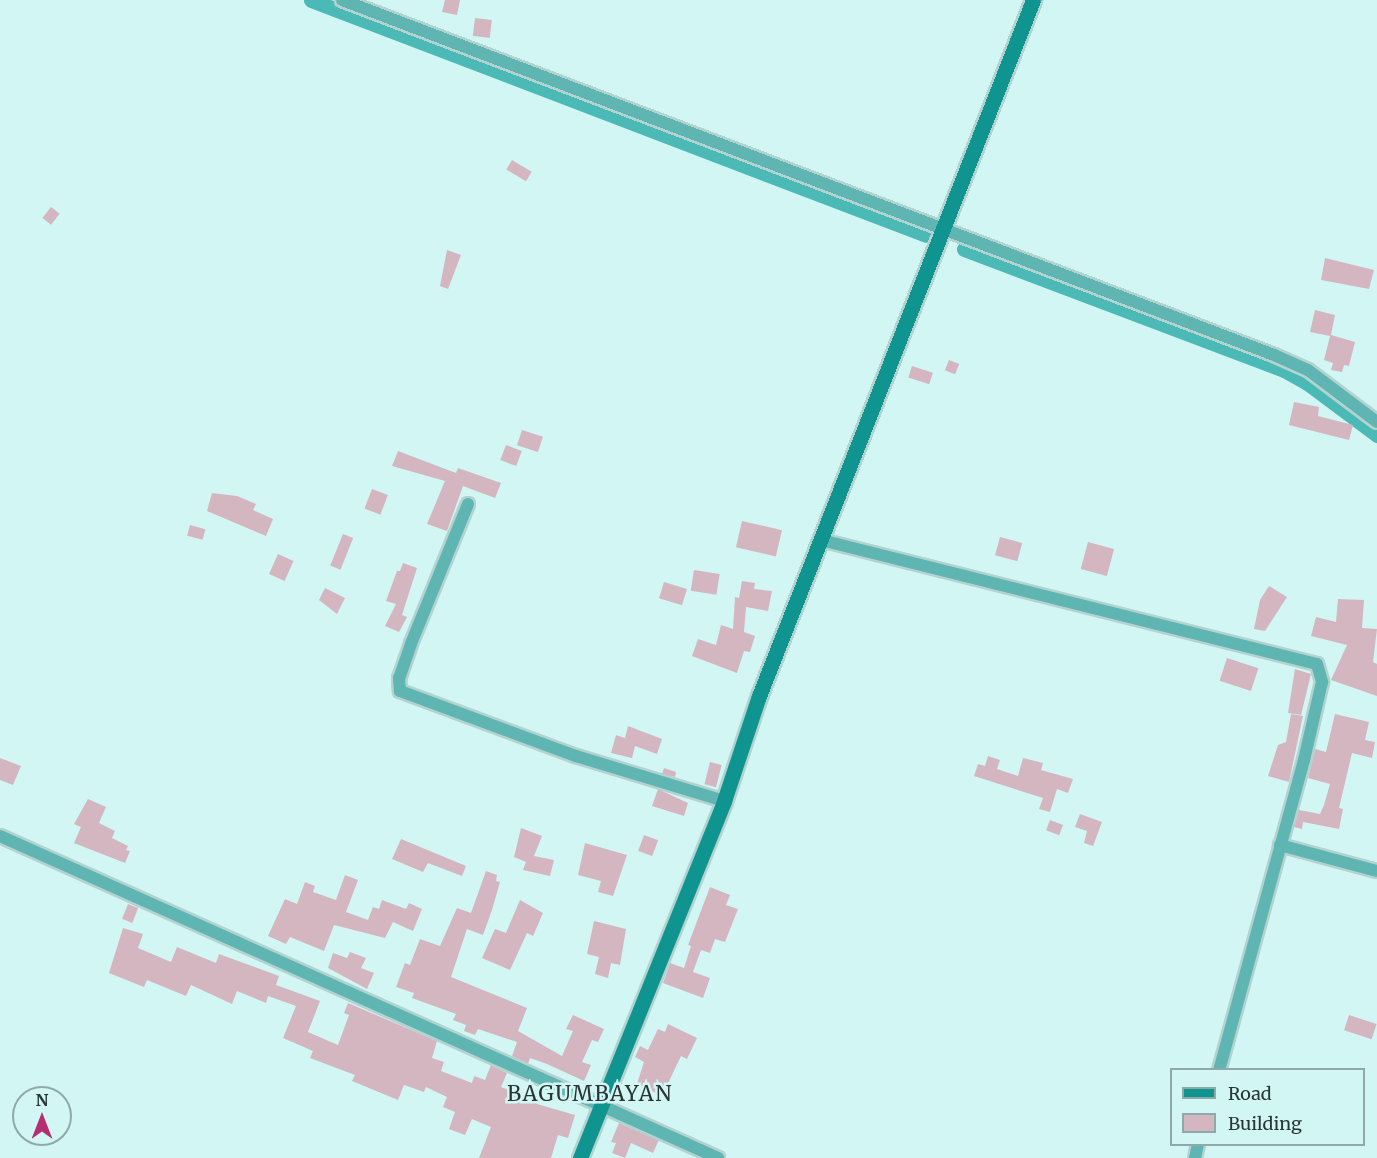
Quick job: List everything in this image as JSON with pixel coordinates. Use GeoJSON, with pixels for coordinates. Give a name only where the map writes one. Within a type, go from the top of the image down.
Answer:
{"type":"FeatureCollection","features":[{"type":"Feature","properties":{"kind":"main road"},"geometry":{"type":"LineString","coordinates":[[580,1158],[598,1108],[724,801],[821,540],[1033,0]]}},
{"type":"Feature","properties":{"kind":"street"},"geometry":{"type":"LineString","coordinates":[[342,0],[943,228],[1308,370],[1377,422]]}},
{"type":"Feature","properties":{"kind":"street"},"geometry":{"type":"LineString","coordinates":[[468,504],[411,644],[399,678],[400,691],[576,756],[724,801]]}},
{"type":"Feature","properties":{"kind":"street"},"geometry":{"type":"LineString","coordinates":[[821,540],[1317,664],[1322,682],[1220,1068]]}},
{"type":"Feature","properties":{"kind":"street"},"geometry":{"type":"LineString","coordinates":[[0,836],[598,1108],[718,1158]]}},
{"type":"Feature","properties":{"kind":"street"},"geometry":{"type":"LineString","coordinates":[[1280,845],[1377,871]]}},
{"type":"Feature","properties":{"kind":"building"},"geometry":{"type":"Polygon","coordinates":[[[445,0],[460,0],[457,15],[442,12],[445,0]]]}},
{"type":"Feature","properties":{"kind":"building"},"geometry":{"type":"Polygon","coordinates":[[[475,18],[492,20],[490,38],[473,36],[475,18]]]}},
{"type":"Feature","properties":{"kind":"building"},"geometry":{"type":"Polygon","coordinates":[[[512,160],[532,172],[526,181],[506,169],[512,160]]]}},
{"type":"Feature","properties":{"kind":"building"},"geometry":{"type":"Polygon","coordinates":[[[51,207],[60,214],[51,225],[42,218],[51,207]]]}},
{"type":"Feature","properties":{"kind":"building"},"geometry":{"type":"Polygon","coordinates":[[[447,250],[461,255],[448,289],[440,286],[447,250]]]}},
{"type":"Feature","properties":{"kind":"building"},"geometry":{"type":"Polygon","coordinates":[[[1325,258],[1374,270],[1369,289],[1321,280],[1325,258]]]}},
{"type":"Feature","properties":{"kind":"building"},"geometry":{"type":"Polygon","coordinates":[[[1315,310],[1335,315],[1331,335],[1355,342],[1349,366],[1344,365],[1342,372],[1331,370],[1333,363],[1324,360],[1330,336],[1310,332],[1315,310]]]}},
{"type":"Feature","properties":{"kind":"building"},"geometry":{"type":"Polygon","coordinates":[[[949,360],[959,364],[955,374],[945,370],[949,360]]]}},
{"type":"Feature","properties":{"kind":"building"},"geometry":{"type":"Polygon","coordinates":[[[912,366],[933,373],[929,384],[908,377],[912,366]]]}},
{"type":"Feature","properties":{"kind":"building"},"geometry":{"type":"Polygon","coordinates":[[[1294,402],[1319,407],[1318,416],[1353,425],[1349,440],[1289,425],[1294,402]]]}},
{"type":"Feature","properties":{"kind":"building"},"geometry":{"type":"Polygon","coordinates":[[[522,430],[543,437],[538,452],[517,445],[522,430]]]}},
{"type":"Feature","properties":{"kind":"building"},"geometry":{"type":"Polygon","coordinates":[[[506,445],[522,451],[516,466],[500,460],[506,445]]]}},
{"type":"Feature","properties":{"kind":"building"},"geometry":{"type":"Polygon","coordinates":[[[398,451],[456,473],[458,468],[501,483],[495,498],[463,486],[447,531],[427,524],[445,481],[392,466],[398,451]]]}},
{"type":"Feature","properties":{"kind":"building"},"geometry":{"type":"Polygon","coordinates":[[[372,489],[388,495],[380,515],[364,509],[372,489]]]}},
{"type":"Feature","properties":{"kind":"building"},"geometry":{"type":"Polygon","coordinates":[[[212,493],[237,496],[256,504],[253,510],[273,519],[266,536],[207,511],[212,493]]]}},
{"type":"Feature","properties":{"kind":"building"},"geometry":{"type":"Polygon","coordinates":[[[742,521],[782,530],[776,557],[736,547],[742,521]]]}},
{"type":"Feature","properties":{"kind":"building"},"geometry":{"type":"Polygon","coordinates":[[[190,525],[205,529],[203,540],[187,536],[190,525]]]}},
{"type":"Feature","properties":{"kind":"building"},"geometry":{"type":"Polygon","coordinates":[[[343,534],[353,538],[340,570],[330,566],[343,534]]]}},
{"type":"Feature","properties":{"kind":"building"},"geometry":{"type":"Polygon","coordinates":[[[1000,537],[1022,543],[1017,561],[995,555],[1000,537]]]}},
{"type":"Feature","properties":{"kind":"building"},"geometry":{"type":"Polygon","coordinates":[[[1088,542],[1114,549],[1107,576],[1081,569],[1088,542]]]}},
{"type":"Feature","properties":{"kind":"building"},"geometry":{"type":"Polygon","coordinates":[[[278,554],[294,561],[285,581],[269,574],[278,554]]]}},
{"type":"Feature","properties":{"kind":"building"},"geometry":{"type":"Polygon","coordinates":[[[403,563],[417,568],[402,615],[407,617],[399,632],[385,626],[396,604],[386,601],[397,571],[400,571],[403,563]]]}},
{"type":"Feature","properties":{"kind":"building"},"geometry":{"type":"Polygon","coordinates":[[[694,570],[720,574],[716,595],[691,591],[694,570]]]}},
{"type":"Feature","properties":{"kind":"building"},"geometry":{"type":"Polygon","coordinates":[[[742,581],[755,583],[754,589],[772,591],[768,611],[746,607],[744,632],[755,636],[750,652],[744,651],[737,673],[692,656],[698,639],[716,645],[721,625],[733,629],[735,597],[739,598],[742,581]]]}},
{"type":"Feature","properties":{"kind":"building"},"geometry":{"type":"Polygon","coordinates":[[[664,582],[687,589],[682,605],[659,598],[664,582]]]}},
{"type":"Feature","properties":{"kind":"building"},"geometry":{"type":"Polygon","coordinates":[[[1269,586],[1287,597],[1265,631],[1254,629],[1260,600],[1269,586]]]}},
{"type":"Feature","properties":{"kind":"building"},"geometry":{"type":"Polygon","coordinates":[[[325,588],[345,598],[337,614],[319,600],[325,588]]]}},
{"type":"Feature","properties":{"kind":"building"},"geometry":{"type":"Polygon","coordinates":[[[1338,599],[1364,600],[1362,628],[1377,629],[1373,662],[1377,664],[1377,696],[1331,680],[1347,645],[1311,636],[1316,617],[1336,622],[1338,599]]]}},
{"type":"Feature","properties":{"kind":"building"},"geometry":{"type":"Polygon","coordinates":[[[1227,658],[1258,668],[1251,691],[1220,681],[1227,658]]]}},
{"type":"Feature","properties":{"kind":"building"},"geometry":{"type":"Polygon","coordinates":[[[1295,669],[1311,674],[1301,715],[1288,713],[1295,669]]]}},
{"type":"Feature","properties":{"kind":"building"},"geometry":{"type":"Polygon","coordinates":[[[1291,714],[1303,716],[1289,782],[1268,776],[1278,745],[1286,742],[1291,714]]]}},
{"type":"Feature","properties":{"kind":"building"},"geometry":{"type":"Polygon","coordinates":[[[1335,714],[1369,722],[1365,740],[1375,742],[1372,758],[1352,753],[1339,808],[1343,809],[1339,829],[1303,822],[1302,829],[1294,827],[1299,810],[1320,814],[1324,805],[1330,784],[1308,778],[1315,749],[1326,752],[1335,714]]]}},
{"type":"Feature","properties":{"kind":"building"},"geometry":{"type":"Polygon","coordinates":[[[628,726],[662,739],[657,754],[635,746],[632,758],[611,753],[616,735],[625,738],[628,726]]]}},
{"type":"Feature","properties":{"kind":"building"},"geometry":{"type":"Polygon","coordinates":[[[988,756],[1000,760],[997,769],[1018,776],[1023,758],[1043,763],[1041,770],[1073,779],[1068,793],[1057,789],[1050,812],[1039,809],[1043,798],[974,776],[978,764],[985,766],[988,756]]]}},
{"type":"Feature","properties":{"kind":"building"},"geometry":{"type":"Polygon","coordinates":[[[0,758],[21,766],[13,785],[0,780],[0,758]]]}},
{"type":"Feature","properties":{"kind":"building"},"geometry":{"type":"Polygon","coordinates":[[[710,762],[722,765],[716,787],[704,784],[710,762]]]}},
{"type":"Feature","properties":{"kind":"building"},"geometry":{"type":"Polygon","coordinates":[[[664,768],[676,772],[675,777],[662,774],[664,768]]]}},
{"type":"Feature","properties":{"kind":"building"},"geometry":{"type":"Polygon","coordinates":[[[658,789],[688,803],[684,816],[652,806],[658,789]]]}},
{"type":"Feature","properties":{"kind":"building"},"geometry":{"type":"Polygon","coordinates":[[[88,799],[106,807],[99,823],[115,831],[112,838],[128,846],[126,850],[130,851],[125,863],[74,843],[81,827],[74,824],[88,799]]]}},
{"type":"Feature","properties":{"kind":"building"},"geometry":{"type":"Polygon","coordinates":[[[1080,814],[1102,822],[1093,846],[1084,843],[1087,831],[1075,827],[1080,814]]]}},
{"type":"Feature","properties":{"kind":"building"},"geometry":{"type":"Polygon","coordinates":[[[1050,820],[1063,825],[1059,835],[1046,830],[1050,820]]]}},
{"type":"Feature","properties":{"kind":"building"},"geometry":{"type":"Polygon","coordinates":[[[521,828],[542,836],[534,856],[554,860],[550,876],[523,870],[526,862],[514,857],[521,828]]]}},
{"type":"Feature","properties":{"kind":"building"},"geometry":{"type":"Polygon","coordinates":[[[644,835],[658,840],[652,856],[638,851],[644,835]]]}},
{"type":"Feature","properties":{"kind":"building"},"geometry":{"type":"Polygon","coordinates":[[[401,839],[466,866],[462,876],[428,863],[423,872],[392,859],[401,839]]]}},
{"type":"Feature","properties":{"kind":"building"},"geometry":{"type":"Polygon","coordinates":[[[585,843],[627,855],[613,896],[598,892],[601,881],[578,875],[585,843]]]}},
{"type":"Feature","properties":{"kind":"building"},"geometry":{"type":"Polygon","coordinates":[[[486,871],[497,875],[496,881],[500,882],[492,910],[483,935],[467,929],[451,977],[527,1008],[518,1031],[562,1056],[573,1031],[566,1029],[573,1015],[604,1029],[598,1042],[592,1040],[582,1062],[591,1065],[584,1081],[530,1058],[528,1064],[512,1056],[517,1042],[478,1029],[475,1035],[464,1031],[466,1025],[453,1020],[456,1014],[412,998],[414,993],[396,987],[405,963],[410,965],[420,939],[440,946],[457,908],[471,913],[486,871]]]}},
{"type":"Feature","properties":{"kind":"building"},"geometry":{"type":"Polygon","coordinates":[[[345,875],[358,880],[346,912],[368,920],[373,907],[379,909],[382,900],[406,909],[409,903],[422,909],[413,931],[393,922],[385,938],[334,925],[324,951],[290,937],[286,944],[268,936],[285,899],[297,904],[305,882],[315,886],[313,892],[336,900],[345,875]]]}},
{"type":"Feature","properties":{"kind":"building"},"geometry":{"type":"Polygon","coordinates":[[[710,887],[730,895],[726,905],[738,909],[725,942],[715,939],[710,953],[701,950],[693,972],[710,978],[703,998],[663,983],[670,963],[684,968],[691,946],[688,945],[710,887]]]}},
{"type":"Feature","properties":{"kind":"building"},"geometry":{"type":"Polygon","coordinates":[[[520,900],[543,913],[533,936],[527,933],[510,970],[482,958],[495,929],[506,933],[520,900]]]}},
{"type":"Feature","properties":{"kind":"building"},"geometry":{"type":"Polygon","coordinates":[[[128,904],[138,908],[132,923],[122,919],[128,904]]]}},
{"type":"Feature","properties":{"kind":"building"},"geometry":{"type":"Polygon","coordinates":[[[594,921],[626,929],[620,965],[611,963],[608,978],[595,974],[599,957],[587,954],[594,921]]]}},
{"type":"Feature","properties":{"kind":"building"},"geometry":{"type":"Polygon","coordinates":[[[123,928],[143,934],[138,948],[171,962],[177,947],[216,963],[219,954],[279,976],[276,985],[320,1001],[308,1032],[338,1045],[349,1015],[344,1013],[348,1003],[437,1041],[432,1058],[444,1062],[441,1071],[472,1083],[474,1076],[485,1080],[491,1065],[507,1073],[501,1087],[538,1101],[537,1104],[575,1115],[568,1138],[558,1135],[551,1158],[479,1158],[491,1127],[472,1119],[465,1135],[449,1129],[455,1112],[443,1107],[447,1097],[426,1087],[424,1092],[404,1085],[398,1100],[352,1081],[355,1075],[310,1058],[313,1051],[283,1038],[296,1006],[268,996],[266,1003],[237,991],[232,1004],[191,985],[186,996],[147,980],[144,987],[109,973],[123,928]]]}},
{"type":"Feature","properties":{"kind":"building"},"geometry":{"type":"Polygon","coordinates":[[[350,952],[366,958],[361,968],[374,973],[367,989],[328,968],[333,953],[347,958],[350,952]]]}},
{"type":"Feature","properties":{"kind":"building"},"geometry":{"type":"Polygon","coordinates":[[[1349,1015],[1377,1024],[1372,1039],[1344,1030],[1349,1015]]]}},
{"type":"Feature","properties":{"kind":"building"},"geometry":{"type":"Polygon","coordinates":[[[668,1024],[697,1038],[687,1059],[681,1056],[662,1096],[637,1084],[644,1062],[635,1057],[640,1046],[648,1050],[658,1029],[665,1032],[668,1024]]]}},
{"type":"Feature","properties":{"kind":"building"},"geometry":{"type":"Polygon","coordinates":[[[619,1123],[659,1140],[653,1153],[631,1143],[625,1158],[612,1153],[616,1143],[611,1142],[619,1123]]]}},
{"type":"Feature","properties":{"kind":"waterway"},"geometry":{"type":"LineString","coordinates":[[311,0],[926,235]]}},
{"type":"Feature","properties":{"kind":"waterway"},"geometry":{"type":"LineString","coordinates":[[964,249],[1284,370],[1306,382],[1377,435]]}},
{"type":"Feature","properties":{"kind":"district","name":"BAGUMBAYAN"},"geometry":{"type":"Point","coordinates":[590,1094]}}]}
